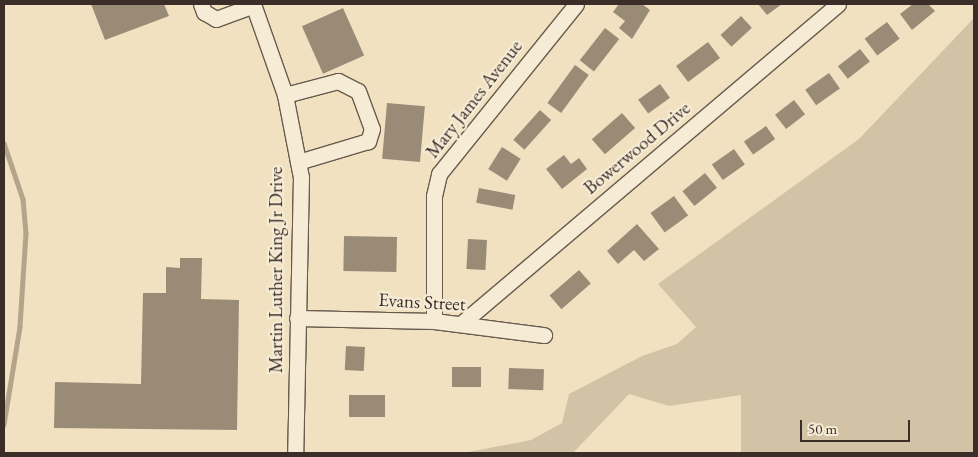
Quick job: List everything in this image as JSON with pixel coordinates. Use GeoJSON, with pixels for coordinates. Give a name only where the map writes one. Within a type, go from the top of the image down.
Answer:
{"type":"FeatureCollection","features":[{"type":"Feature","properties":{"kind":"street"},"geometry":{"type":"LineString","coordinates":[[201,4],[204,12],[216,19],[253,4]]}},
{"type":"Feature","properties":{"kind":"street","name":"Martin Luther King Jr Drive"},"geometry":{"type":"LineString","coordinates":[[253,4],[285,95],[298,162],[295,453]]}},
{"type":"Feature","properties":{"kind":"street","name":"Mary James Avenue"},"geometry":{"type":"LineString","coordinates":[[434,321],[434,196],[439,174],[576,4]]}},
{"type":"Feature","properties":{"kind":"street","name":"Bowerwood Drive"},"geometry":{"type":"LineString","coordinates":[[462,323],[838,4]]}},
{"type":"Feature","properties":{"kind":"street"},"geometry":{"type":"LineString","coordinates":[[285,95],[338,81],[358,91],[372,129],[368,141],[298,162]]}},
{"type":"Feature","properties":{"kind":"street","name":"Evans Street"},"geometry":{"type":"LineString","coordinates":[[297,318],[434,321],[462,323],[544,335]]}},
{"type":"Feature","properties":{"kind":"shaded area"},"geometry":{"type":"Polygon","coordinates":[[[974,18],[974,453],[741,453],[741,395],[669,406],[629,394],[573,453],[463,453],[531,440],[562,423],[569,394],[642,356],[677,344],[696,327],[658,284],[859,139],[974,18]]]}},
{"type":"Feature","properties":{"kind":"building"},"geometry":{"type":"Polygon","coordinates":[[[91,4],[164,4],[169,16],[105,40],[91,4]]]}},
{"type":"Feature","properties":{"kind":"building"},"geometry":{"type":"Polygon","coordinates":[[[619,4],[642,4],[650,10],[632,39],[619,28],[625,21],[613,12],[619,4]]]}},
{"type":"Feature","properties":{"kind":"building"},"geometry":{"type":"Polygon","coordinates":[[[758,4],[782,4],[767,15],[758,4]]]}},
{"type":"Feature","properties":{"kind":"building"},"geometry":{"type":"Polygon","coordinates":[[[913,4],[928,4],[935,11],[912,30],[900,14],[913,4]]]}},
{"type":"Feature","properties":{"kind":"building"},"geometry":{"type":"Polygon","coordinates":[[[343,8],[364,56],[323,74],[302,26],[343,8]]]}},
{"type":"Feature","properties":{"kind":"building"},"geometry":{"type":"Polygon","coordinates":[[[741,16],[752,28],[731,47],[721,35],[741,16]]]}},
{"type":"Feature","properties":{"kind":"building"},"geometry":{"type":"Polygon","coordinates":[[[887,22],[900,39],[877,56],[865,39],[887,22]]]}},
{"type":"Feature","properties":{"kind":"building"},"geometry":{"type":"Polygon","coordinates":[[[605,28],[619,39],[594,71],[580,60],[605,28]]]}},
{"type":"Feature","properties":{"kind":"building"},"geometry":{"type":"Polygon","coordinates":[[[708,42],[720,58],[688,82],[676,66],[708,42]]]}},
{"type":"Feature","properties":{"kind":"building"},"geometry":{"type":"Polygon","coordinates":[[[860,49],[870,62],[848,79],[838,66],[860,49]]]}},
{"type":"Feature","properties":{"kind":"building"},"geometry":{"type":"Polygon","coordinates":[[[575,65],[589,75],[561,113],[547,103],[575,65]]]}},
{"type":"Feature","properties":{"kind":"building"},"geometry":{"type":"Polygon","coordinates":[[[829,73],[840,89],[816,105],[805,90],[829,73]]]}},
{"type":"Feature","properties":{"kind":"building"},"geometry":{"type":"Polygon","coordinates":[[[660,84],[670,98],[648,114],[638,100],[660,84]]]}},
{"type":"Feature","properties":{"kind":"building"},"geometry":{"type":"Polygon","coordinates":[[[794,100],[805,114],[786,129],[775,115],[794,100]]]}},
{"type":"Feature","properties":{"kind":"building"},"geometry":{"type":"Polygon","coordinates":[[[387,103],[425,106],[420,162],[382,159],[387,103]]]}},
{"type":"Feature","properties":{"kind":"building"},"geometry":{"type":"Polygon","coordinates":[[[540,110],[551,120],[524,150],[513,140],[540,110]]]}},
{"type":"Feature","properties":{"kind":"building"},"geometry":{"type":"Polygon","coordinates":[[[622,113],[635,128],[605,154],[592,139],[622,113]]]}},
{"type":"Feature","properties":{"kind":"building"},"geometry":{"type":"Polygon","coordinates":[[[766,126],[775,139],[753,155],[744,141],[766,126]]]}},
{"type":"Feature","properties":{"kind":"building"},"geometry":{"type":"Polygon","coordinates":[[[502,147],[521,159],[507,181],[488,169],[502,147]]]}},
{"type":"Feature","properties":{"kind":"building"},"geometry":{"type":"Polygon","coordinates":[[[734,149],[745,165],[723,180],[712,164],[734,149]]]}},
{"type":"Feature","properties":{"kind":"building"},"geometry":{"type":"Polygon","coordinates":[[[564,155],[571,164],[579,158],[587,169],[562,189],[546,169],[564,155]]]}},
{"type":"Feature","properties":{"kind":"building"},"geometry":{"type":"Polygon","coordinates":[[[705,173],[717,188],[694,206],[682,191],[705,173]]]}},
{"type":"Feature","properties":{"kind":"building"},"geometry":{"type":"Polygon","coordinates":[[[479,188],[515,195],[512,210],[476,203],[479,188]]]}},
{"type":"Feature","properties":{"kind":"building"},"geometry":{"type":"Polygon","coordinates":[[[674,196],[688,215],[665,232],[651,213],[674,196]]]}},
{"type":"Feature","properties":{"kind":"building"},"geometry":{"type":"Polygon","coordinates":[[[637,224],[659,249],[644,261],[634,250],[618,264],[607,251],[637,224]]]}},
{"type":"Feature","properties":{"kind":"building"},"geometry":{"type":"Polygon","coordinates":[[[344,236],[397,237],[396,272],[343,271],[344,236]]]}},
{"type":"Feature","properties":{"kind":"building"},"geometry":{"type":"Polygon","coordinates":[[[468,239],[487,240],[485,270],[466,269],[468,239]]]}},
{"type":"Feature","properties":{"kind":"building"},"geometry":{"type":"Polygon","coordinates":[[[180,258],[202,258],[201,299],[239,300],[237,430],[54,428],[55,382],[141,384],[143,293],[166,293],[166,267],[180,268],[180,258]]]}},
{"type":"Feature","properties":{"kind":"building"},"geometry":{"type":"Polygon","coordinates":[[[579,270],[591,284],[561,309],[550,296],[579,270]]]}},
{"type":"Feature","properties":{"kind":"building"},"geometry":{"type":"Polygon","coordinates":[[[346,346],[365,347],[364,371],[345,370],[346,346]]]}},
{"type":"Feature","properties":{"kind":"building"},"geometry":{"type":"Polygon","coordinates":[[[452,367],[481,367],[481,387],[452,387],[452,367]]]}},
{"type":"Feature","properties":{"kind":"building"},"geometry":{"type":"Polygon","coordinates":[[[509,368],[544,369],[543,390],[508,389],[509,368]]]}},
{"type":"Feature","properties":{"kind":"building"},"geometry":{"type":"Polygon","coordinates":[[[349,395],[385,395],[385,417],[349,417],[349,395]]]}},
{"type":"Feature","properties":{"kind":"waterway"},"geometry":{"type":"LineString","coordinates":[[4,143],[23,199],[26,233],[20,327],[4,425]]}}]}
